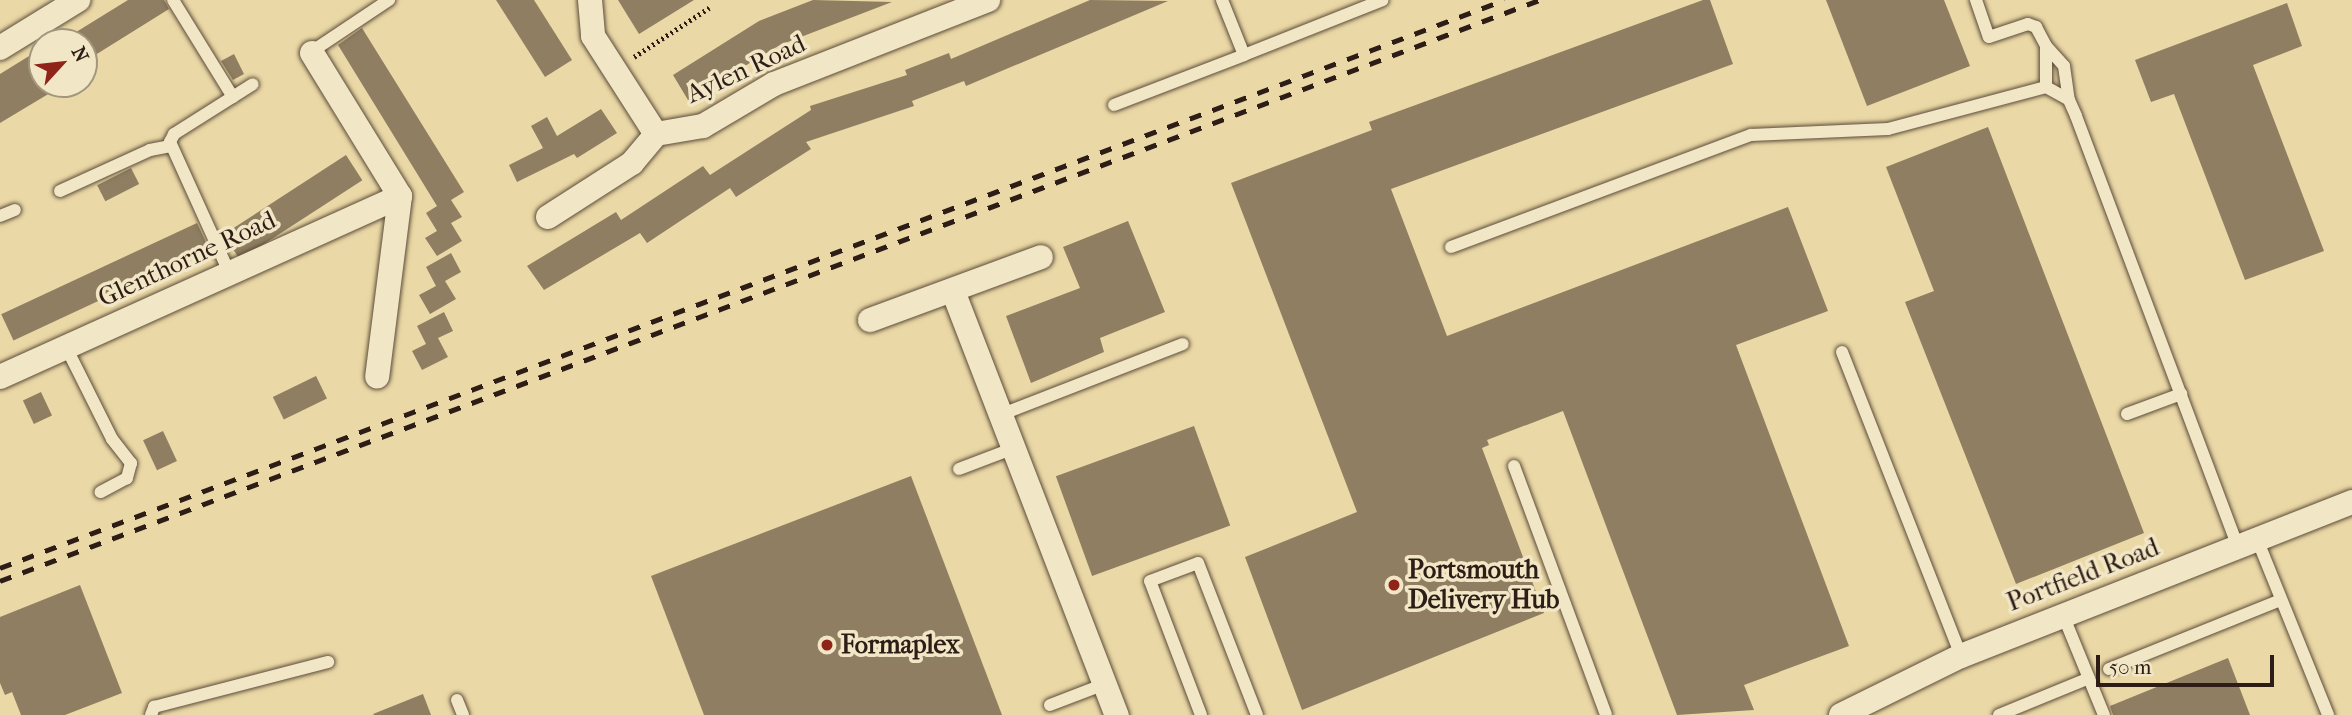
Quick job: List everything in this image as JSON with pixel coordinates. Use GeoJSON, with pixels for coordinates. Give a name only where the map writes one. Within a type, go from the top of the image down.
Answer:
{"type":"FeatureCollection","features":[{"type":"Feature","properties":{"kind":"street"},"geometry":{"type":"LineString","coordinates":[[0,48],[78,0]]}},
{"type":"Feature","properties":{"kind":"street"},"geometry":{"type":"LineString","coordinates":[[548,217],[632,163],[656,134],[593,36],[590,0]]}},
{"type":"Feature","properties":{"kind":"street","name":"Aylen Road"},"geometry":{"type":"LineString","coordinates":[[656,134],[704,127],[774,85],[988,0]]}},
{"type":"Feature","properties":{"kind":"street"},"geometry":{"type":"LineString","coordinates":[[312,53],[400,196],[377,377]]}},
{"type":"Feature","properties":{"kind":"street","name":"Glenthorne Road"},"geometry":{"type":"LineString","coordinates":[[0,377],[400,196]]}},
{"type":"Feature","properties":{"kind":"street"},"geometry":{"type":"LineString","coordinates":[[870,320],[1041,257]]}},
{"type":"Feature","properties":{"kind":"street"},"geometry":{"type":"LineString","coordinates":[[953,291],[1117,715]]}},
{"type":"Feature","properties":{"kind":"street","name":"Portfield Road"},"geometry":{"type":"LineString","coordinates":[[1841,715],[1961,656],[2352,502]]}},
{"type":"Feature","properties":{"kind":"lane"},"geometry":{"type":"LineString","coordinates":[[173,0],[233,97]]}},
{"type":"Feature","properties":{"kind":"lane"},"geometry":{"type":"LineString","coordinates":[[312,53],[309,50],[389,0]]}},
{"type":"Feature","properties":{"kind":"lane"},"geometry":{"type":"LineString","coordinates":[[1222,0],[1244,55]]}},
{"type":"Feature","properties":{"kind":"lane"},"geometry":{"type":"LineString","coordinates":[[1114,105],[1383,0]]}},
{"type":"Feature","properties":{"kind":"lane"},"geometry":{"type":"LineString","coordinates":[[1976,0],[1989,37],[2028,24],[2036,27],[2046,46],[2064,66],[2069,100],[2181,394],[2247,543],[2281,600],[2328,715]]}},
{"type":"Feature","properties":{"kind":"lane"},"geometry":{"type":"LineString","coordinates":[[2046,46],[2046,88]]}},
{"type":"Feature","properties":{"kind":"lane"},"geometry":{"type":"LineString","coordinates":[[229,272],[172,146],[174,134],[253,85]]}},
{"type":"Feature","properties":{"kind":"lane"},"geometry":{"type":"LineString","coordinates":[[1451,247],[1751,135],[1888,129],[2046,88],[2069,100]]}},
{"type":"Feature","properties":{"kind":"lane"},"geometry":{"type":"LineString","coordinates":[[60,191],[150,150],[172,146]]}},
{"type":"Feature","properties":{"kind":"lane"},"geometry":{"type":"LineString","coordinates":[[0,216],[15,210]]}},
{"type":"Feature","properties":{"kind":"lane"},"geometry":{"type":"LineString","coordinates":[[1000,415],[1184,344]]}},
{"type":"Feature","properties":{"kind":"lane"},"geometry":{"type":"LineString","coordinates":[[66,347],[112,439],[131,463],[127,478],[101,492]]}},
{"type":"Feature","properties":{"kind":"lane"},"geometry":{"type":"LineString","coordinates":[[1842,352],[1961,656]]}},
{"type":"Feature","properties":{"kind":"lane"},"geometry":{"type":"LineString","coordinates":[[2127,414],[2181,394]]}},
{"type":"Feature","properties":{"kind":"lane"},"geometry":{"type":"LineString","coordinates":[[959,469],[1014,448]]}},
{"type":"Feature","properties":{"kind":"lane"},"geometry":{"type":"LineString","coordinates":[[1514,467],[1606,715]]}},
{"type":"Feature","properties":{"kind":"lane"},"geometry":{"type":"LineString","coordinates":[[1201,715],[1150,581],[1198,563],[1257,715]]}},
{"type":"Feature","properties":{"kind":"lane"},"geometry":{"type":"LineString","coordinates":[[2109,669],[2281,600]]}},
{"type":"Feature","properties":{"kind":"lane"},"geometry":{"type":"LineString","coordinates":[[2063,615],[2104,715]]}},
{"type":"Feature","properties":{"kind":"lane"},"geometry":{"type":"LineString","coordinates":[[151,715],[154,707],[328,662]]}},
{"type":"Feature","properties":{"kind":"lane"},"geometry":{"type":"LineString","coordinates":[[1999,715],[2088,678]]}},
{"type":"Feature","properties":{"kind":"lane"},"geometry":{"type":"LineString","coordinates":[[1050,705],[1105,684]]}},
{"type":"Feature","properties":{"kind":"lane"},"geometry":{"type":"LineString","coordinates":[[457,700],[463,715]]}},
{"type":"Feature","properties":{"kind":"path"},"geometry":{"type":"LineString","coordinates":[[613,70],[709,8]]}},
{"type":"Feature","properties":{"kind":"building"},"geometry":{"type":"Polygon","coordinates":[[[128,0],[164,0],[169,9],[98,53],[98,28],[83,28],[128,0]]]}},
{"type":"Feature","properties":{"kind":"building"},"geometry":{"type":"Polygon","coordinates":[[[496,0],[534,0],[572,60],[545,77],[496,0]]]}},
{"type":"Feature","properties":{"kind":"building"},"geometry":{"type":"Polygon","coordinates":[[[618,0],[694,0],[639,34],[618,0]]]}},
{"type":"Feature","properties":{"kind":"building"},"geometry":{"type":"Polygon","coordinates":[[[813,0],[892,2],[780,45],[688,100],[673,75],[759,21],[813,0]]]}},
{"type":"Feature","properties":{"kind":"building"},"geometry":{"type":"Polygon","coordinates":[[[1090,0],[1168,1],[966,86],[964,81],[912,101],[914,106],[806,142],[811,149],[736,197],[730,188],[647,243],[640,233],[544,290],[527,266],[616,212],[621,220],[703,166],[710,175],[811,110],[810,106],[907,75],[905,70],[949,53],[951,59],[1090,0]]]}},
{"type":"Feature","properties":{"kind":"building"},"geometry":{"type":"Polygon","coordinates":[[[1703,0],[1710,0],[1733,64],[1391,189],[1447,336],[1788,207],[1828,311],[1736,345],[1849,646],[1744,685],[1754,710],[1677,715],[1563,411],[1487,440],[1489,445],[1482,448],[1544,613],[1302,710],[1245,557],[1357,512],[1231,183],[1372,130],[1369,122],[1703,0]]]}},
{"type":"Feature","properties":{"kind":"building"},"geometry":{"type":"Polygon","coordinates":[[[1826,0],[1944,0],[1970,66],[1867,106],[1826,0]]]}},
{"type":"Feature","properties":{"kind":"building"},"geometry":{"type":"Polygon","coordinates":[[[2287,3],[2302,46],[2253,65],[2324,251],[2245,280],[2174,94],[2151,102],[2135,60],[2287,3]]]}},
{"type":"Feature","properties":{"kind":"building"},"geometry":{"type":"Polygon","coordinates":[[[362,28],[464,192],[451,200],[462,217],[451,223],[462,241],[437,256],[425,238],[437,231],[426,213],[437,206],[338,45],[362,28]]]}},
{"type":"Feature","properties":{"kind":"building"},"geometry":{"type":"Polygon","coordinates":[[[234,54],[244,74],[233,80],[221,61],[234,54]]]}},
{"type":"Feature","properties":{"kind":"building"},"geometry":{"type":"Polygon","coordinates":[[[28,57],[28,98],[42,98],[0,123],[0,74],[28,57]]]}},
{"type":"Feature","properties":{"kind":"building"},"geometry":{"type":"Polygon","coordinates":[[[601,109],[617,133],[577,158],[574,154],[517,182],[509,165],[543,148],[531,126],[547,117],[557,136],[601,109]]]}},
{"type":"Feature","properties":{"kind":"building"},"geometry":{"type":"Polygon","coordinates":[[[1988,127],[2144,533],[2016,584],[1905,302],[1934,291],[1886,167],[1988,127]]]}},
{"type":"Feature","properties":{"kind":"building"},"geometry":{"type":"Polygon","coordinates":[[[346,155],[362,180],[240,260],[224,235],[346,155]]]}},
{"type":"Feature","properties":{"kind":"building"},"geometry":{"type":"Polygon","coordinates":[[[131,168],[139,184],[105,201],[97,185],[131,168]]]}},
{"type":"Feature","properties":{"kind":"building"},"geometry":{"type":"Polygon","coordinates":[[[1128,221],[1165,312],[1100,338],[1104,352],[1031,383],[1006,316],[1080,288],[1063,247],[1128,221]]]}},
{"type":"Feature","properties":{"kind":"building"},"geometry":{"type":"Polygon","coordinates":[[[197,223],[209,249],[13,341],[1,314],[197,223]]]}},
{"type":"Feature","properties":{"kind":"building"},"geometry":{"type":"Polygon","coordinates":[[[451,253],[461,272],[445,281],[456,299],[430,314],[419,295],[436,286],[426,267],[451,253]]]}},
{"type":"Feature","properties":{"kind":"building"},"geometry":{"type":"Polygon","coordinates":[[[444,312],[453,331],[438,338],[448,357],[422,370],[412,351],[426,344],[417,326],[444,312]]]}},
{"type":"Feature","properties":{"kind":"building"},"geometry":{"type":"Polygon","coordinates":[[[316,376],[327,398],[284,420],[273,397],[316,376]]]}},
{"type":"Feature","properties":{"kind":"building"},"geometry":{"type":"Polygon","coordinates":[[[41,392],[52,416],[34,424],[23,400],[41,392]]]}},
{"type":"Feature","properties":{"kind":"building"},"geometry":{"type":"Polygon","coordinates":[[[1194,426],[1230,526],[1092,576],[1056,476],[1194,426]]]}},
{"type":"Feature","properties":{"kind":"building"},"geometry":{"type":"Polygon","coordinates":[[[163,431],[177,461],[157,470],[143,440],[163,431]]]}},
{"type":"Feature","properties":{"kind":"building","name":"Formaplex"},"geometry":{"type":"Polygon","coordinates":[[[911,476],[1002,715],[704,715],[651,576],[911,476]]]}},
{"type":"Feature","properties":{"kind":"building"},"geometry":{"type":"Polygon","coordinates":[[[80,585],[122,693],[65,715],[21,715],[12,692],[5,695],[0,683],[0,617],[80,585]]]}},
{"type":"Feature","properties":{"kind":"building"},"geometry":{"type":"Polygon","coordinates":[[[2228,658],[2250,715],[2113,715],[2110,706],[2228,658]]]}},
{"type":"Feature","properties":{"kind":"building"},"geometry":{"type":"Polygon","coordinates":[[[423,694],[431,715],[373,714],[423,694]]]}},
{"type":"Feature","properties":{"kind":"railway"},"geometry":{"type":"LineString","coordinates":[[0,568],[1504,0]]}},
{"type":"Feature","properties":{"kind":"railway"},"geometry":{"type":"LineString","coordinates":[[0,581],[1539,0]]}},
{"type":"Feature","properties":{"kind":"place","name":"Portsmouth Delivery Hub"},"geometry":{"type":"Point","coordinates":[1394,585]}},
{"type":"Feature","properties":{"kind":"place","name":"Formaplex"},"geometry":{"type":"Point","coordinates":[827,645]}}]}
